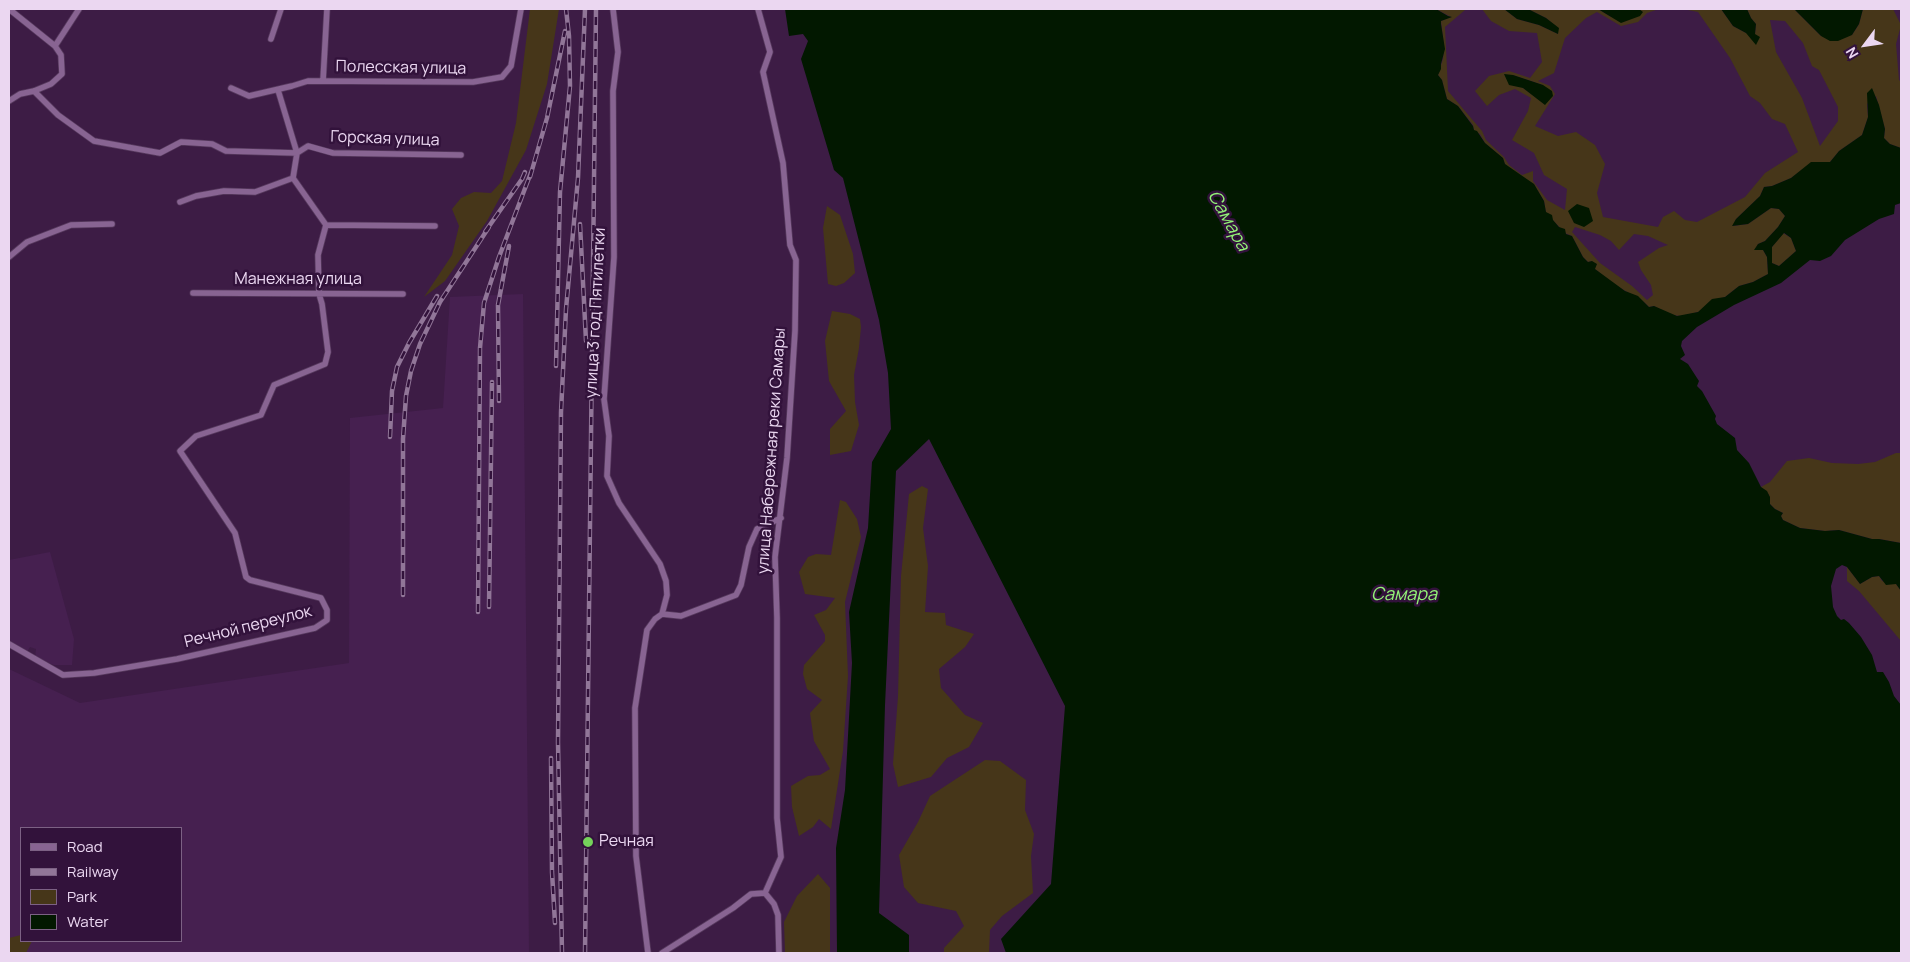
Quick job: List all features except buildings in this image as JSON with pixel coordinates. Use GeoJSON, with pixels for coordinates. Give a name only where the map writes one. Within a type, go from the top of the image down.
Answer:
{"type":"FeatureCollection","features":[{"type":"Feature","properties":{"kind":"street"},"geometry":{"type":"LineString","coordinates":[[9,9],[55,46],[61,55],[62,74],[52,84],[20,94],[9,101]]}},
{"type":"Feature","properties":{"kind":"street"},"geometry":{"type":"LineString","coordinates":[[55,46],[79,9]]}},
{"type":"Feature","properties":{"kind":"street"},"geometry":{"type":"LineString","coordinates":[[271,39],[282,9]]}},
{"type":"Feature","properties":{"kind":"street"},"geometry":{"type":"LineString","coordinates":[[323,81],[327,9]]}},
{"type":"Feature","properties":{"kind":"street","name":"Полесская улица"},"geometry":{"type":"LineString","coordinates":[[231,88],[249,96],[308,81],[473,82],[502,77],[511,66],[521,9]]}},
{"type":"Feature","properties":{"kind":"street","name":"улица 3 год Пятилетки"},"geometry":{"type":"LineString","coordinates":[[613,9],[618,52],[613,91],[614,257],[604,399],[609,436],[606,476],[619,503],[660,564],[666,581],[667,595],[662,614],[655,619],[647,630],[635,708],[636,856],[648,953]]}},
{"type":"Feature","properties":{"kind":"street","name":"улица Набережная реки Самары"},"geometry":{"type":"LineString","coordinates":[[758,9],[770,52],[763,72],[783,163],[790,245],[796,260],[795,331],[787,458],[775,557],[777,618],[777,818],[780,857],[765,894]]}},
{"type":"Feature","properties":{"kind":"street"},"geometry":{"type":"LineString","coordinates":[[278,90],[297,153],[294,178],[326,225],[435,226]]}},
{"type":"Feature","properties":{"kind":"street","name":"Горская улица"},"geometry":{"type":"LineString","coordinates":[[34,91],[58,115],[94,141],[160,153],[181,142],[212,144],[226,151],[297,153],[308,146],[334,153],[461,155]]}},
{"type":"Feature","properties":{"kind":"street"},"geometry":{"type":"LineString","coordinates":[[180,202],[196,196],[224,190],[255,192],[294,178]]}},
{"type":"Feature","properties":{"kind":"street"},"geometry":{"type":"LineString","coordinates":[[9,257],[27,242],[71,225],[112,224]]}},
{"type":"Feature","properties":{"kind":"street","name":"Речной переулок"},"geometry":{"type":"LineString","coordinates":[[9,644],[63,674],[94,673],[177,659],[315,628],[327,620],[327,610],[321,598],[250,580],[246,577],[235,534],[180,451],[196,436],[261,416],[274,385],[325,364],[328,352],[319,294],[318,255],[326,225]]}},
{"type":"Feature","properties":{"kind":"street","name":"Манежная улица"},"geometry":{"type":"LineString","coordinates":[[193,293],[403,294]]}},
{"type":"Feature","properties":{"kind":"street"},"geometry":{"type":"LineString","coordinates":[[662,614],[681,616],[736,595],[749,547],[757,529],[781,518]]}},
{"type":"Feature","properties":{"kind":"street"},"geometry":{"type":"LineString","coordinates":[[662,953],[733,908],[751,894],[765,894],[774,904],[778,915],[779,953]]}},
{"type":"Feature","properties":{"kind":"shaded area"},"geometry":{"type":"Polygon","coordinates":[[[523,294],[529,953],[9,953],[9,669],[80,703],[349,663],[350,418],[443,408],[450,297],[523,294]]]}},
{"type":"Feature","properties":{"kind":"shaded area"},"geometry":{"type":"Polygon","coordinates":[[[50,552],[74,639],[72,665],[54,665],[35,658],[36,649],[30,647],[27,652],[9,642],[9,560],[50,552]]]}},
{"type":"Feature","properties":{"kind":"green space"},"geometry":{"type":"Polygon","coordinates":[[[530,9],[559,9],[547,84],[526,150],[487,221],[445,281],[424,297],[452,255],[459,226],[452,209],[461,198],[474,192],[491,193],[502,181],[516,123],[530,9]]]}},
{"type":"Feature","properties":{"kind":"green space"},"geometry":{"type":"Polygon","coordinates":[[[1436,9],[1465,10],[1445,27],[1448,91],[1482,131],[1486,140],[1504,157],[1509,165],[1522,175],[1533,171],[1533,181],[1547,200],[1565,210],[1567,189],[1544,175],[1534,153],[1512,140],[1528,111],[1531,98],[1515,89],[1499,95],[1487,106],[1475,91],[1489,76],[1509,71],[1530,78],[1542,62],[1537,33],[1509,31],[1491,21],[1482,9],[1504,9],[1517,19],[1539,25],[1558,34],[1558,28],[1546,18],[1528,9],[1598,9],[1611,17],[1642,12],[1639,9],[1659,9],[1647,13],[1638,22],[1621,26],[1597,12],[1586,18],[1565,38],[1554,73],[1538,81],[1550,86],[1555,94],[1535,126],[1558,136],[1576,132],[1595,145],[1605,164],[1597,193],[1603,217],[1658,227],[1663,217],[1674,211],[1685,220],[1697,222],[1745,197],[1765,173],[1798,152],[1785,124],[1772,119],[1760,103],[1750,96],[1730,58],[1698,12],[1683,9],[1721,9],[1733,26],[1746,33],[1755,34],[1756,24],[1747,9],[1794,9],[1821,36],[1852,35],[1859,24],[1863,9],[1893,9],[1901,25],[1896,44],[1899,80],[1901,82],[1901,148],[1890,144],[1884,138],[1885,129],[1876,96],[1867,104],[1868,117],[1862,135],[1839,151],[1830,162],[1811,163],[1791,178],[1772,186],[1764,187],[1760,196],[1736,219],[1733,226],[1748,224],[1771,208],[1779,209],[1785,216],[1778,227],[1765,241],[1758,244],[1755,250],[1763,250],[1767,257],[1768,274],[1753,282],[1739,286],[1725,297],[1709,302],[1706,307],[1698,312],[1681,316],[1671,315],[1654,306],[1649,307],[1612,283],[1595,269],[1592,261],[1588,262],[1583,257],[1572,236],[1565,233],[1546,213],[1544,201],[1534,184],[1521,177],[1505,164],[1503,158],[1485,143],[1480,134],[1474,131],[1473,125],[1458,106],[1447,99],[1442,80],[1438,75],[1443,59],[1444,47],[1441,21],[1451,17],[1436,9]],[[1770,20],[1776,52],[1802,98],[1820,146],[1838,121],[1838,107],[1819,70],[1812,66],[1803,43],[1785,21],[1770,20]],[[1513,75],[1523,88],[1545,104],[1543,85],[1513,75]],[[1575,227],[1572,232],[1600,263],[1632,286],[1647,300],[1653,295],[1651,285],[1638,262],[1659,248],[1668,245],[1648,236],[1634,234],[1619,250],[1611,241],[1600,235],[1575,227]]]}},
{"type":"Feature","properties":{"kind":"green space"},"geometry":{"type":"Polygon","coordinates":[[[827,206],[840,215],[853,254],[855,273],[844,283],[836,286],[828,284],[823,228],[827,206]]]}},
{"type":"Feature","properties":{"kind":"green space"},"geometry":{"type":"Polygon","coordinates":[[[1783,233],[1791,238],[1796,251],[1779,266],[1772,263],[1772,247],[1783,233]]]}},
{"type":"Feature","properties":{"kind":"green space"},"geometry":{"type":"Polygon","coordinates":[[[832,311],[850,314],[860,319],[861,327],[854,375],[855,402],[859,425],[851,451],[830,455],[830,429],[846,411],[829,381],[825,341],[832,311]]]}},
{"type":"Feature","properties":{"kind":"green space"},"geometry":{"type":"Polygon","coordinates":[[[1896,453],[1901,453],[1901,543],[1872,539],[1839,530],[1825,531],[1800,528],[1783,520],[1781,516],[1783,513],[1770,504],[1769,495],[1761,487],[1770,482],[1787,461],[1809,458],[1832,463],[1858,464],[1875,462],[1896,453]]]}},
{"type":"Feature","properties":{"kind":"green space"},"geometry":{"type":"Polygon","coordinates":[[[922,486],[928,489],[923,528],[928,566],[925,612],[945,613],[946,625],[974,634],[965,647],[939,669],[941,688],[965,715],[983,723],[969,747],[947,758],[931,777],[898,787],[893,764],[898,696],[901,576],[909,494],[922,486]]]}},
{"type":"Feature","properties":{"kind":"green space"},"geometry":{"type":"Polygon","coordinates":[[[840,500],[846,502],[857,519],[861,537],[845,602],[848,676],[843,751],[831,829],[819,819],[813,827],[799,836],[792,807],[791,786],[808,776],[820,775],[830,769],[814,741],[810,713],[822,700],[807,689],[803,674],[804,665],[825,641],[825,635],[814,615],[826,610],[835,598],[805,594],[799,572],[808,557],[816,554],[831,555],[840,500]]]}},
{"type":"Feature","properties":{"kind":"green space"},"geometry":{"type":"Polygon","coordinates":[[[1847,567],[1860,584],[1872,577],[1879,576],[1882,581],[1896,584],[1901,591],[1901,641],[1859,591],[1847,581],[1847,567]]]}},
{"type":"Feature","properties":{"kind":"green space"},"geometry":{"type":"Polygon","coordinates":[[[985,760],[1000,761],[1026,780],[1025,810],[1034,834],[1031,856],[1033,893],[1002,916],[990,930],[989,953],[944,953],[944,948],[964,926],[956,911],[918,903],[904,887],[899,855],[930,796],[985,760]]]}},
{"type":"Feature","properties":{"kind":"green space"},"geometry":{"type":"Polygon","coordinates":[[[818,874],[830,888],[830,953],[785,953],[784,922],[797,896],[818,874]]]}},
{"type":"Feature","properties":{"kind":"green space"},"geometry":{"type":"Polygon","coordinates":[[[20,935],[20,942],[32,942],[26,953],[9,953],[9,938],[20,935]]]}},
{"type":"Feature","properties":{"kind":"water","name":"Самара"},"geometry":{"type":"Polygon","coordinates":[[[785,9],[1436,9],[1452,17],[1441,21],[1445,49],[1438,75],[1442,80],[1447,99],[1458,106],[1474,130],[1477,131],[1485,143],[1503,158],[1505,164],[1534,184],[1544,201],[1546,212],[1552,215],[1553,220],[1559,227],[1565,229],[1566,234],[1572,236],[1583,257],[1588,262],[1592,261],[1597,264],[1595,269],[1625,291],[1638,296],[1649,307],[1654,306],[1677,316],[1698,312],[1712,299],[1725,297],[1739,286],[1753,282],[1768,274],[1767,257],[1763,250],[1754,250],[1758,244],[1765,241],[1778,227],[1785,216],[1779,209],[1771,208],[1748,224],[1732,226],[1736,219],[1760,196],[1764,187],[1772,186],[1791,178],[1811,162],[1830,162],[1839,151],[1862,135],[1868,117],[1867,93],[1872,88],[1879,105],[1885,129],[1884,138],[1890,144],[1901,148],[1901,203],[1895,205],[1894,214],[1879,219],[1845,240],[1831,256],[1820,261],[1810,260],[1781,283],[1734,305],[1697,327],[1682,341],[1681,346],[1685,355],[1680,359],[1688,364],[1699,381],[1697,386],[1702,391],[1716,416],[1717,424],[1735,438],[1737,450],[1749,463],[1761,487],[1767,491],[1770,497],[1770,504],[1783,513],[1781,516],[1783,520],[1800,528],[1825,531],[1839,530],[1872,539],[1901,543],[1901,591],[1896,584],[1886,585],[1879,576],[1872,577],[1860,584],[1847,567],[1842,565],[1836,569],[1831,586],[1833,607],[1837,616],[1849,623],[1861,637],[1872,655],[1877,672],[1883,672],[1894,696],[1901,705],[1901,953],[1006,953],[1001,939],[1051,884],[1065,706],[929,439],[896,471],[885,705],[879,913],[909,935],[909,953],[837,953],[836,848],[845,790],[852,663],[849,612],[868,528],[872,462],[891,429],[888,373],[879,320],[843,178],[834,170],[801,59],[808,41],[803,34],[789,36],[785,9]],[[1784,233],[1772,247],[1772,263],[1779,266],[1796,251],[1791,238],[1784,233]]]}},
{"type":"Feature","properties":{"kind":"water"},"geometry":{"type":"Polygon","coordinates":[[[1504,9],[1528,9],[1546,18],[1559,28],[1558,34],[1539,25],[1517,19],[1504,9]]]}},
{"type":"Feature","properties":{"kind":"water"},"geometry":{"type":"Polygon","coordinates":[[[1598,9],[1639,9],[1643,12],[1640,16],[1621,23],[1598,9]]]}},
{"type":"Feature","properties":{"kind":"water"},"geometry":{"type":"Polygon","coordinates":[[[1721,9],[1747,9],[1756,24],[1755,34],[1760,37],[1756,45],[1746,33],[1733,26],[1721,9]]]}},
{"type":"Feature","properties":{"kind":"water"},"geometry":{"type":"Polygon","coordinates":[[[1794,9],[1863,9],[1859,24],[1852,35],[1838,41],[1830,41],[1821,36],[1794,9]]]}},
{"type":"Feature","properties":{"kind":"water"},"geometry":{"type":"Polygon","coordinates":[[[1504,74],[1543,85],[1552,91],[1553,96],[1545,105],[1523,88],[1509,85],[1504,74]]]}},
{"type":"Feature","properties":{"kind":"water"},"geometry":{"type":"Polygon","coordinates":[[[1577,204],[1589,208],[1593,221],[1584,227],[1574,223],[1568,211],[1577,204]]]}},
{"type":"Feature","properties":{"kind":"railway"},"geometry":{"type":"LineString","coordinates":[[556,366],[560,192],[570,86],[569,36],[566,9]]}},
{"type":"Feature","properties":{"kind":"railway"},"geometry":{"type":"LineString","coordinates":[[562,953],[558,742],[561,412],[566,309],[578,178],[585,9]]}},
{"type":"Feature","properties":{"kind":"railway"},"geometry":{"type":"LineString","coordinates":[[585,953],[596,9]]}},
{"type":"Feature","properties":{"kind":"railway"},"geometry":{"type":"LineString","coordinates":[[530,177],[547,118],[565,31]]}},
{"type":"Feature","properties":{"kind":"railway"},"geometry":{"type":"LineString","coordinates":[[478,612],[480,348],[484,303],[499,257],[532,170]]}},
{"type":"Feature","properties":{"kind":"railway"},"geometry":{"type":"LineString","coordinates":[[485,232],[525,172]]}},
{"type":"Feature","properties":{"kind":"railway"},"geometry":{"type":"LineString","coordinates":[[580,224],[586,341]]}},
{"type":"Feature","properties":{"kind":"railway"},"geometry":{"type":"LineString","coordinates":[[403,595],[403,439],[406,396],[411,371],[420,344],[440,302],[489,227]]}},
{"type":"Feature","properties":{"kind":"railway"},"geometry":{"type":"LineString","coordinates":[[499,401],[498,305],[509,246]]}},
{"type":"Feature","properties":{"kind":"railway"},"geometry":{"type":"LineString","coordinates":[[390,437],[392,391],[397,367],[437,296]]}},
{"type":"Feature","properties":{"kind":"railway"},"geometry":{"type":"LineString","coordinates":[[489,607],[492,382]]}},
{"type":"Feature","properties":{"kind":"railway"},"geometry":{"type":"LineString","coordinates":[[551,758],[552,872],[555,923]]}},
{"type":"Feature","properties":{"kind":"place","name":"Речная"},"geometry":{"type":"Point","coordinates":[588,842]}}]}
